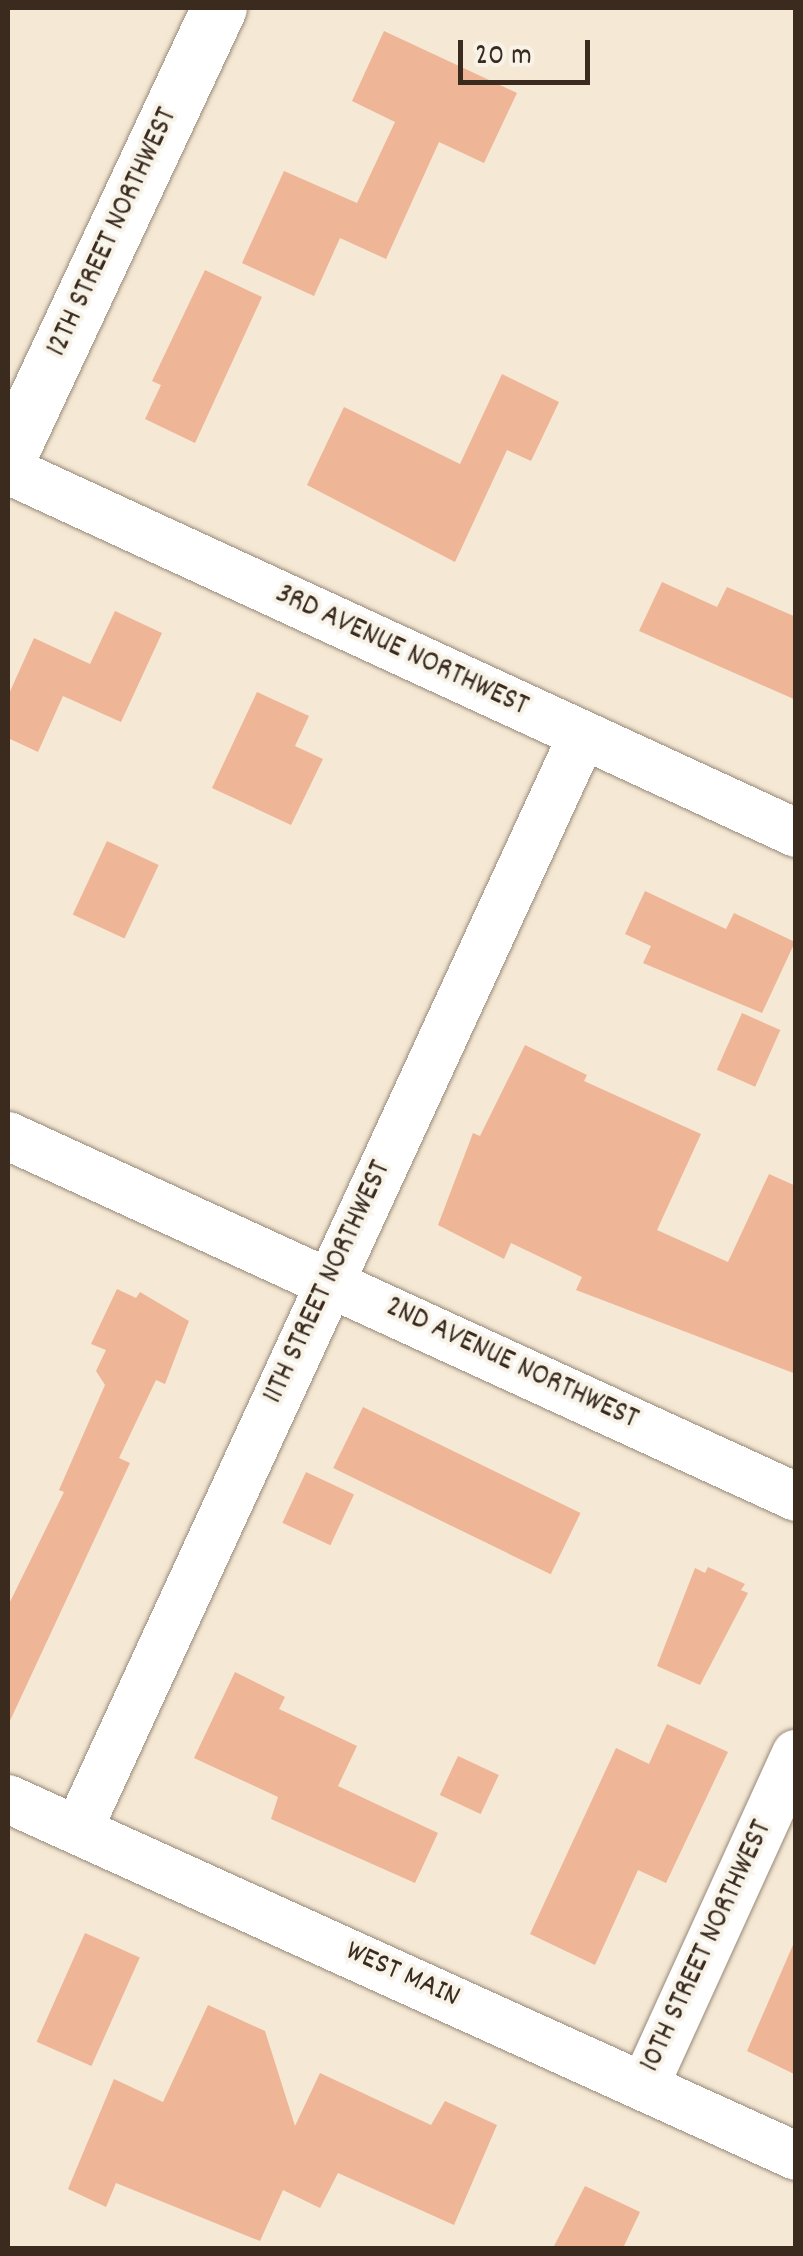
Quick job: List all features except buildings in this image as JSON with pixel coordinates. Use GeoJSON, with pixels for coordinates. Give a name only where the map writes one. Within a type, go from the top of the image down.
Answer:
{"type":"FeatureCollection","features":[{"type":"Feature","properties":{"kind":"street","name":"12TH STREET NORTHWEST"},"geometry":{"type":"LineString","coordinates":[[8,458],[219,8]]}},
{"type":"Feature","properties":{"kind":"street","name":"3RD AVENUE NORTHWEST"},"geometry":{"type":"LineString","coordinates":[[8,470],[796,833]]}},
{"type":"Feature","properties":{"kind":"street","name":"11TH STREET NORTHWEST"},"geometry":{"type":"LineString","coordinates":[[78,1830],[582,736]]}},
{"type":"Feature","properties":{"kind":"street","name":"2ND AVENUE NORTHWEST"},"geometry":{"type":"LineString","coordinates":[[8,1136],[796,1497]]}},
{"type":"Feature","properties":{"kind":"street","name":"10TH STREET NORTHWEST"},"geometry":{"type":"LineString","coordinates":[[645,2085],[796,1754]]}},
{"type":"Feature","properties":{"kind":"street","name":"WEST MAIN"},"geometry":{"type":"LineString","coordinates":[[8,1798],[796,2156]]}}]}
